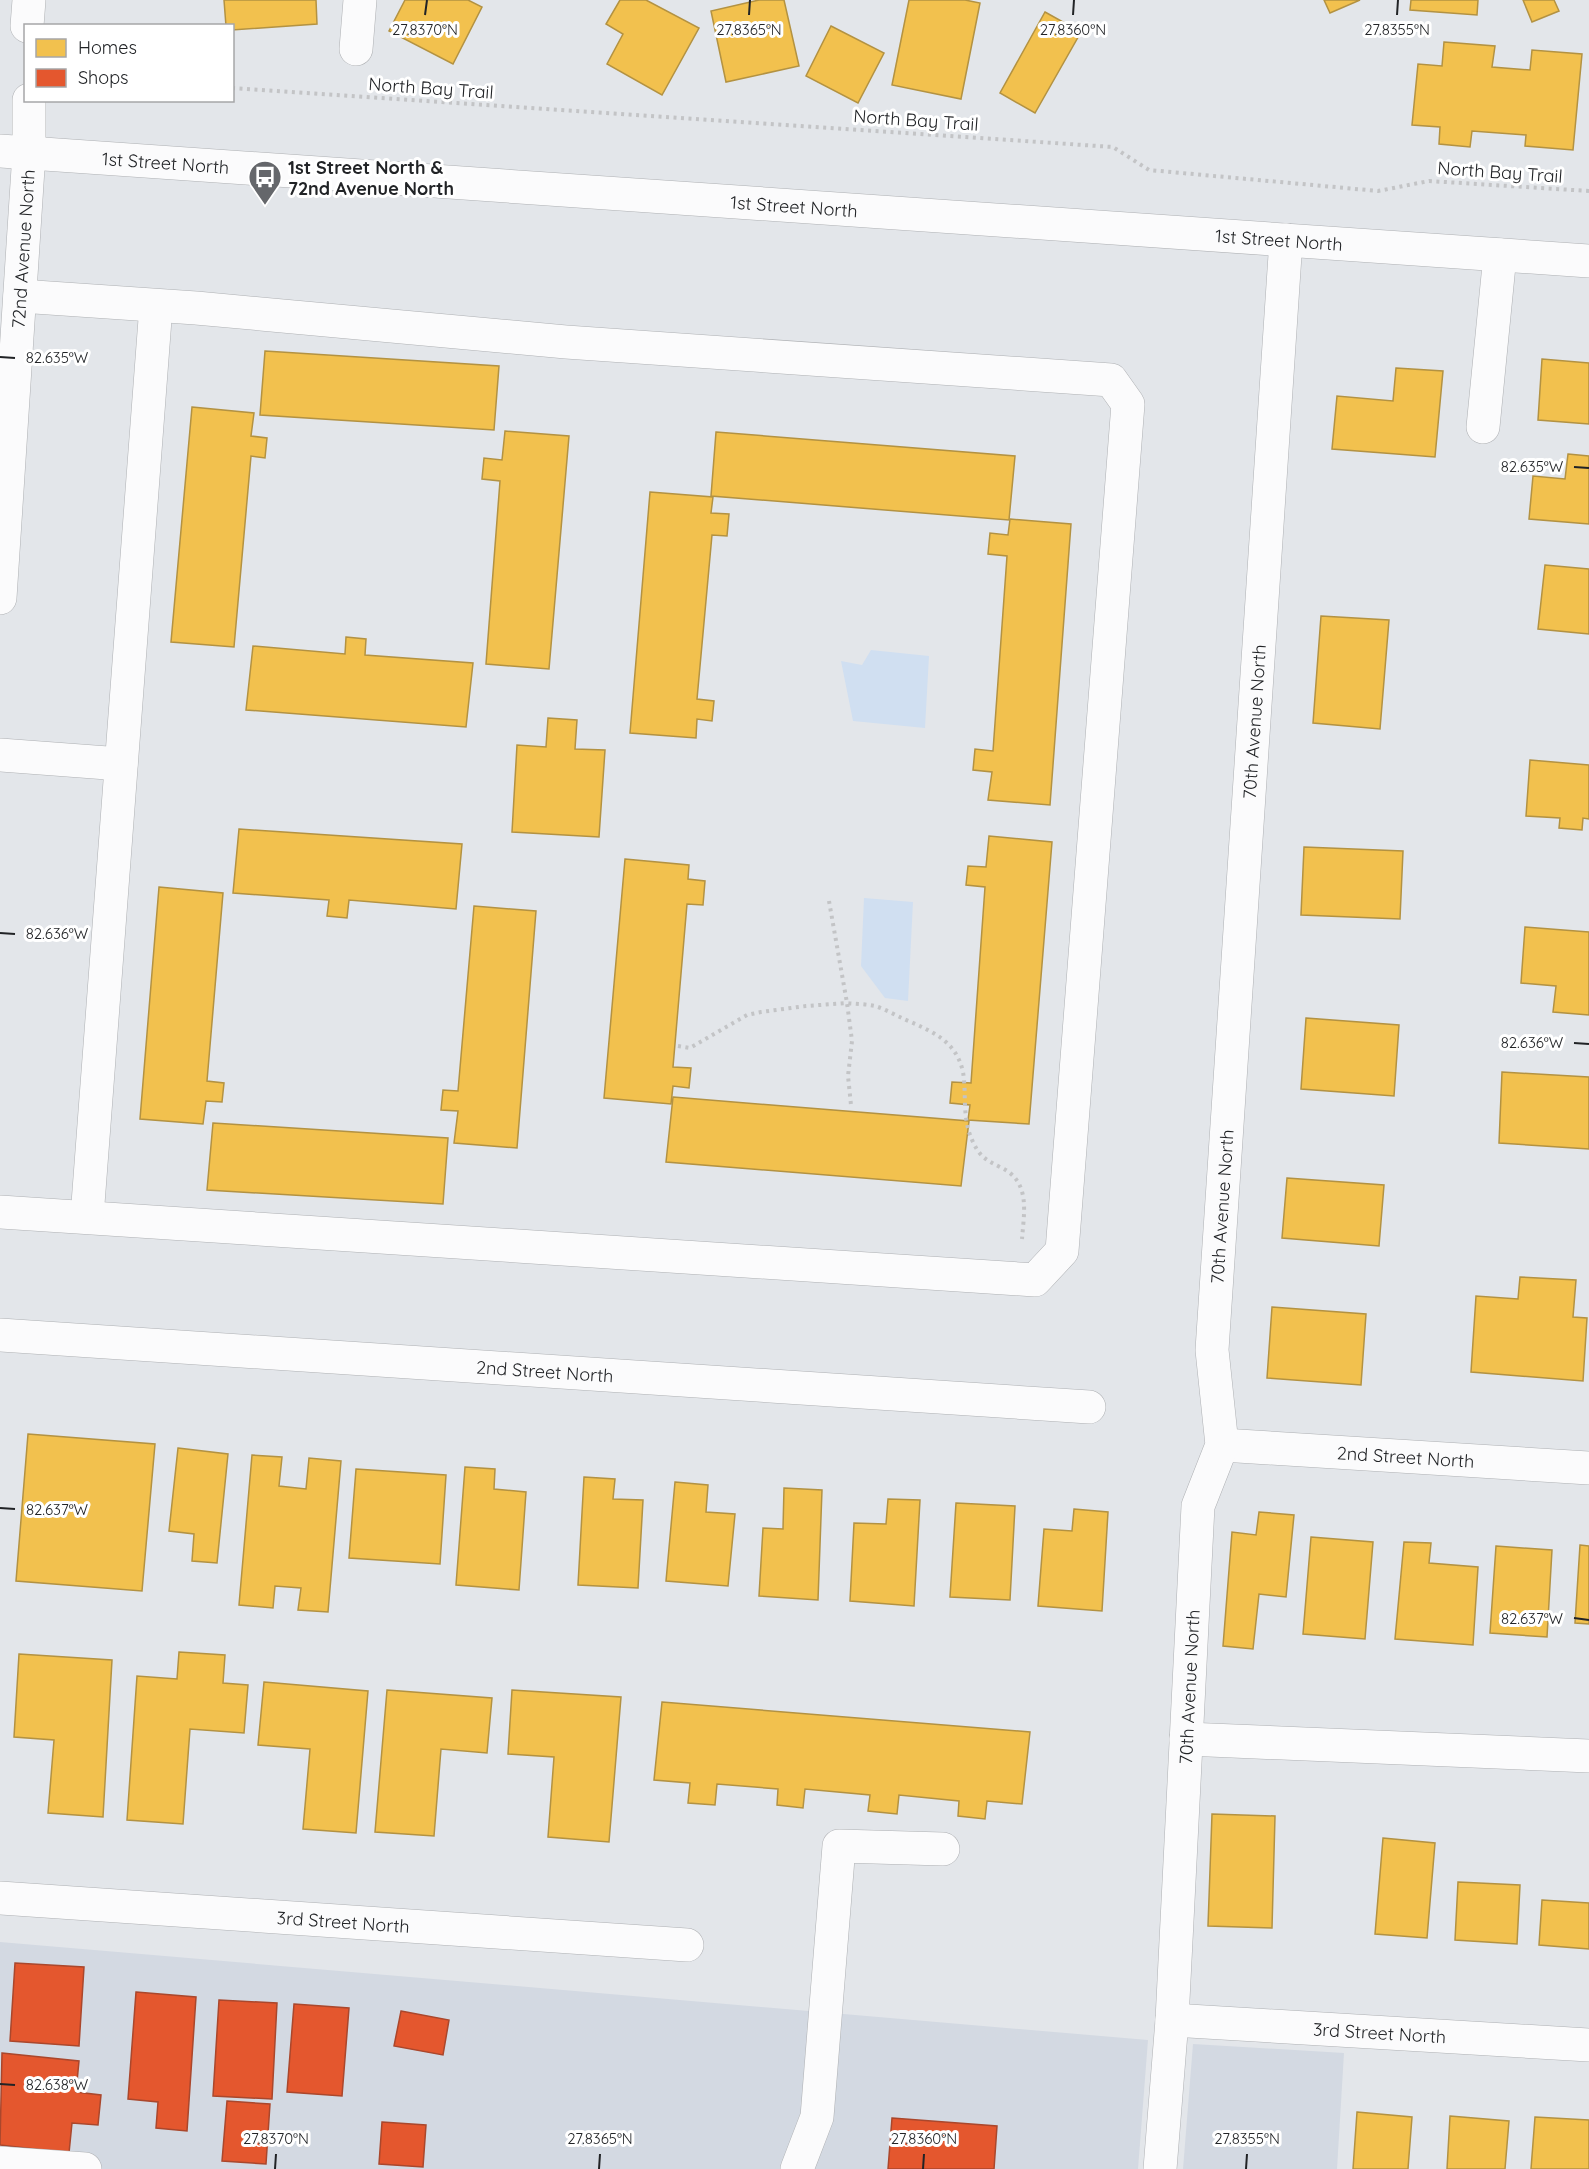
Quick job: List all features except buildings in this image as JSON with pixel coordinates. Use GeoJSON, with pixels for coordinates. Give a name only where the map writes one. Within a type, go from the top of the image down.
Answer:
{"type":"FeatureCollection","features":[{"type":"Feature","properties":{"kind":"street"},"geometry":{"type":"LineString","coordinates":[[356,49],[360,0]]}},
{"type":"Feature","properties":{"kind":"street","name":"72nd Avenue North"},"geometry":{"type":"LineString","coordinates":[[0,598],[20,296],[15,152],[28,102]]}},
{"type":"Feature","properties":{"kind":"street","name":"1st Street North"},"geometry":{"type":"LineString","coordinates":[[15,152],[1589,261]]}},
{"type":"Feature","properties":{"kind":"street","name":"70th Avenue North"},"geometry":{"type":"LineString","coordinates":[[1160,2169],[1172,2020],[1198,1506],[1222,1445],[1212,1350],[1286,240]]}},
{"type":"Feature","properties":{"kind":"street"},"geometry":{"type":"LineString","coordinates":[[1484,427],[1500,255]]}},
{"type":"Feature","properties":{"kind":"street"},"geometry":{"type":"LineString","coordinates":[[0,1212],[1035,1280],[1062,1251],[1128,404],[1111,380],[566,342],[20,296]]}},
{"type":"Feature","properties":{"kind":"street"},"geometry":{"type":"LineString","coordinates":[[87,1217],[156,306]]}},
{"type":"Feature","properties":{"kind":"street"},"geometry":{"type":"LineString","coordinates":[[0,755],[121,764]]}},
{"type":"Feature","properties":{"kind":"street","name":"2nd Street North"},"geometry":{"type":"LineString","coordinates":[[0,1335],[1089,1407]]}},
{"type":"Feature","properties":{"kind":"street","name":"2nd Street North"},"geometry":{"type":"LineString","coordinates":[[1222,1445],[1589,1468]]}},
{"type":"Feature","properties":{"kind":"street"},"geometry":{"type":"LineString","coordinates":[[1186,1739],[1589,1756]]}},
{"type":"Feature","properties":{"kind":"street"},"geometry":{"type":"LineString","coordinates":[[797,2169],[817,2117],[839,1846],[943,1849]]}},
{"type":"Feature","properties":{"kind":"street","name":"3rd Street North"},"geometry":{"type":"LineString","coordinates":[[0,1898],[687,1945]]}},
{"type":"Feature","properties":{"kind":"street","name":"3rd Street North"},"geometry":{"type":"LineString","coordinates":[[1172,2020],[1589,2045]]}},
{"type":"Feature","properties":{"kind":"street"},"geometry":{"type":"LineString","coordinates":[[0,2163],[85,2169]]}},
{"type":"Feature","properties":{"kind":"path","name":"North Bay Trail"},"geometry":{"type":"LineString","coordinates":[[234,88],[1113,147],[1149,170],[1378,191],[1430,180],[1589,191]]}},
{"type":"Feature","properties":{"kind":"path"},"geometry":{"type":"LineString","coordinates":[[829,901],[852,1041],[848,1076],[850,1105]]}},
{"type":"Feature","properties":{"kind":"path"},"geometry":{"type":"LineString","coordinates":[[678,1046],[690,1048],[747,1016],[760,1012],[847,1004],[875,1006],[941,1036],[958,1058],[963,1072],[964,1107],[972,1141],[979,1154],[989,1162],[1003,1168],[1021,1185],[1024,1196],[1018,1279]]}},
{"type":"Feature","properties":{"kind":"shaded area"},"geometry":{"type":"Polygon","coordinates":[[[871,650],[929,656],[925,728],[853,721],[841,661],[862,665],[871,650]]]}},
{"type":"Feature","properties":{"kind":"shaded area"},"geometry":{"type":"Polygon","coordinates":[[[864,898],[913,902],[908,1001],[885,998],[861,966],[864,898]]]}},
{"type":"Feature","properties":{"kind":"shaded area"},"geometry":{"type":"Polygon","coordinates":[[[0,1942],[1148,2040],[1138,2169],[0,2169],[0,1942]]]}},
{"type":"Feature","properties":{"kind":"shaded area"},"geometry":{"type":"Polygon","coordinates":[[[1193,2044],[1344,2053],[1337,2169],[1183,2169],[1193,2044]]]}},
{"type":"Feature","properties":{"kind":"place","name":"1st Street North & 72nd Avenue North"},"geometry":{"type":"Point","coordinates":[265,206]}}]}
